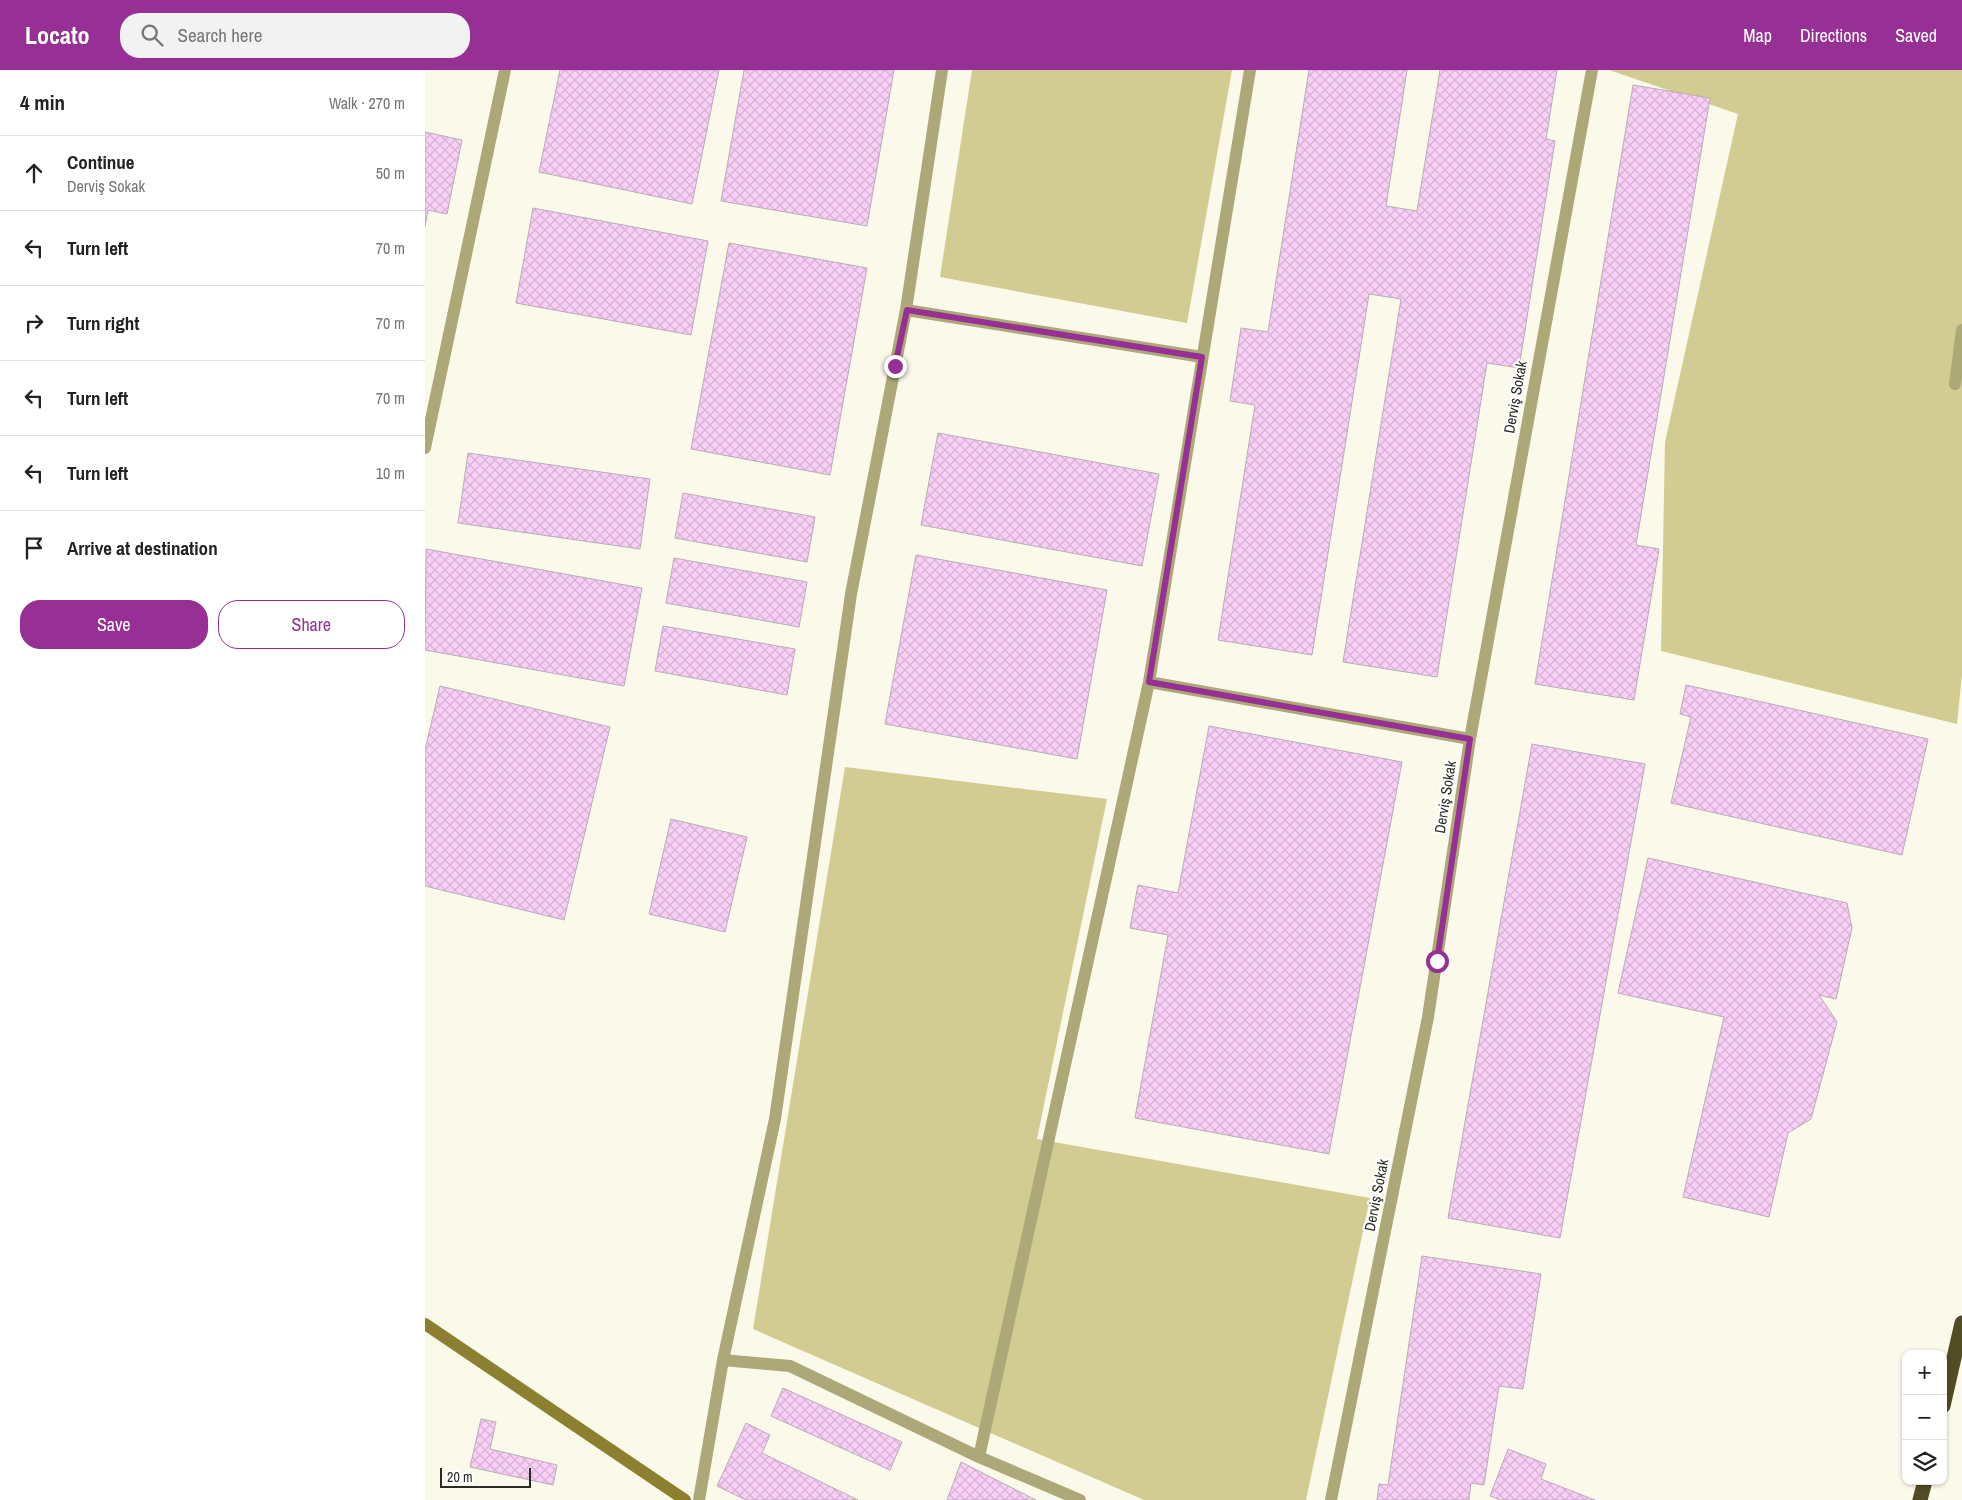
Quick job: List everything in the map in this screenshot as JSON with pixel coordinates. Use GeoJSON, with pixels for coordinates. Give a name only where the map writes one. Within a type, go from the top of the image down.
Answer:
{"type":"FeatureCollection","features":[{"type":"Feature","properties":{"kind":"highway"},"geometry":{"type":"LineString","coordinates":[[1946,1395],[1962,1323]]}},
{"type":"Feature","properties":{"kind":"highway"},"geometry":{"type":"LineString","coordinates":[[1920,1500],[1924,1485]]}},
{"type":"Feature","properties":{"kind":"street"},"geometry":{"type":"LineString","coordinates":[[425,448],[505,70]]}},
{"type":"Feature","properties":{"kind":"street"},"geometry":{"type":"LineString","coordinates":[[699,1500],[723,1360],[775,1120],[851,594],[907,310],[942,70]]}},
{"type":"Feature","properties":{"kind":"street"},"geometry":{"type":"LineString","coordinates":[[979,1457],[1149,682],[1250,70]]}},
{"type":"Feature","properties":{"kind":"street","name":"Derviş Sokak"},"geometry":{"type":"LineString","coordinates":[[1331,1500],[1428,1017],[1470,739],[1592,70]]}},
{"type":"Feature","properties":{"kind":"street"},"geometry":{"type":"LineString","coordinates":[[907,310],[1202,357]]}},
{"type":"Feature","properties":{"kind":"street"},"geometry":{"type":"LineString","coordinates":[[1955,384],[1962,330]]}},
{"type":"Feature","properties":{"kind":"street"},"geometry":{"type":"LineString","coordinates":[[1149,682],[1470,739]]}},
{"type":"Feature","properties":{"kind":"street"},"geometry":{"type":"LineString","coordinates":[[425,1324],[685,1500]]}},
{"type":"Feature","properties":{"kind":"street"},"geometry":{"type":"LineString","coordinates":[[723,1360],[790,1366],[979,1457],[1080,1500]]}},
{"type":"Feature","properties":{"kind":"shaded area"},"geometry":{"type":"Polygon","coordinates":[[[972,70],[1232,70],[1187,323],[940,277],[972,70]]]}},
{"type":"Feature","properties":{"kind":"shaded area"},"geometry":{"type":"Polygon","coordinates":[[[1609,70],[1962,70],[1962,674],[1957,724],[1661,651],[1665,442],[1738,114],[1609,70]]]}},
{"type":"Feature","properties":{"kind":"shaded area"},"geometry":{"type":"Polygon","coordinates":[[[845,767],[1107,799],[1037,1139],[1370,1198],[1306,1500],[1144,1500],[753,1329],[845,767]]]}},
{"type":"Feature","properties":{"kind":"building"},"geometry":{"type":"Polygon","coordinates":[[[560,70],[719,70],[692,204],[539,172],[560,70]]]}},
{"type":"Feature","properties":{"kind":"building"},"geometry":{"type":"Polygon","coordinates":[[[744,70],[894,70],[867,226],[721,201],[744,70]]]}},
{"type":"Feature","properties":{"kind":"building"},"geometry":{"type":"Polygon","coordinates":[[[1309,70],[1407,70],[1386,206],[1417,211],[1440,70],[1557,70],[1546,139],[1555,141],[1519,368],[1487,363],[1437,677],[1343,662],[1401,299],[1369,294],[1312,655],[1218,640],[1255,405],[1230,401],[1241,328],[1268,332],[1309,70]]]}},
{"type":"Feature","properties":{"kind":"building"},"geometry":{"type":"Polygon","coordinates":[[[1633,85],[1710,98],[1636,545],[1659,549],[1634,700],[1535,684],[1633,85]]]}},
{"type":"Feature","properties":{"kind":"building"},"geometry":{"type":"Polygon","coordinates":[[[425,132],[462,140],[447,214],[428,210],[425,227],[425,132]]]}},
{"type":"Feature","properties":{"kind":"building"},"geometry":{"type":"Polygon","coordinates":[[[533,208],[708,241],[691,335],[516,303],[533,208]]]}},
{"type":"Feature","properties":{"kind":"building"},"geometry":{"type":"Polygon","coordinates":[[[729,243],[867,268],[830,475],[691,449],[729,243]]]}},
{"type":"Feature","properties":{"kind":"building"},"geometry":{"type":"Polygon","coordinates":[[[938,433],[1159,474],[1142,566],[921,525],[938,433]]]}},
{"type":"Feature","properties":{"kind":"building"},"geometry":{"type":"Polygon","coordinates":[[[468,453],[650,479],[640,549],[458,523],[468,453]]]}},
{"type":"Feature","properties":{"kind":"building"},"geometry":{"type":"Polygon","coordinates":[[[683,493],[815,517],[807,562],[675,538],[683,493]]]}},
{"type":"Feature","properties":{"kind":"building"},"geometry":{"type":"Polygon","coordinates":[[[426,549],[642,588],[624,686],[425,650],[426,549]]]}},
{"type":"Feature","properties":{"kind":"building"},"geometry":{"type":"Polygon","coordinates":[[[916,555],[1107,590],[1077,759],[885,724],[916,555]]]}},
{"type":"Feature","properties":{"kind":"building"},"geometry":{"type":"Polygon","coordinates":[[[674,558],[807,582],[799,627],[666,603],[674,558]]]}},
{"type":"Feature","properties":{"kind":"building"},"geometry":{"type":"Polygon","coordinates":[[[663,626],[795,649],[787,695],[655,671],[663,626]]]}},
{"type":"Feature","properties":{"kind":"building"},"geometry":{"type":"Polygon","coordinates":[[[1686,685],[1928,739],[1902,855],[1671,803],[1691,717],[1680,714],[1686,685]]]}},
{"type":"Feature","properties":{"kind":"building"},"geometry":{"type":"Polygon","coordinates":[[[440,686],[610,727],[564,920],[425,886],[425,750],[440,686]]]}},
{"type":"Feature","properties":{"kind":"building"},"geometry":{"type":"Polygon","coordinates":[[[1209,726],[1402,762],[1329,1154],[1135,1118],[1168,935],[1130,928],[1138,885],[1178,893],[1209,726]]]}},
{"type":"Feature","properties":{"kind":"building"},"geometry":{"type":"Polygon","coordinates":[[[1532,744],[1645,764],[1560,1238],[1448,1218],[1532,744]]]}},
{"type":"Feature","properties":{"kind":"building"},"geometry":{"type":"Polygon","coordinates":[[[671,819],[747,837],[725,932],[649,914],[671,819]]]}},
{"type":"Feature","properties":{"kind":"building"},"geometry":{"type":"Polygon","coordinates":[[[1648,858],[1847,903],[1852,928],[1836,999],[1819,995],[1837,1022],[1811,1119],[1788,1133],[1769,1217],[1683,1197],[1724,1017],[1618,993],[1648,858]]]}},
{"type":"Feature","properties":{"kind":"building"},"geometry":{"type":"Polygon","coordinates":[[[1422,1256],[1541,1274],[1523,1389],[1499,1386],[1484,1485],[1471,1483],[1469,1500],[1377,1500],[1379,1484],[1388,1485],[1422,1256]]]}},
{"type":"Feature","properties":{"kind":"building"},"geometry":{"type":"Polygon","coordinates":[[[783,1388],[902,1442],[890,1470],[771,1416],[783,1388]]]}},
{"type":"Feature","properties":{"kind":"building"},"geometry":{"type":"Polygon","coordinates":[[[481,1419],[496,1422],[490,1449],[557,1465],[553,1485],[470,1467],[481,1419]]]}},
{"type":"Feature","properties":{"kind":"building"},"geometry":{"type":"Polygon","coordinates":[[[746,1423],[770,1435],[762,1453],[858,1500],[746,1500],[717,1486],[746,1423]]]}},
{"type":"Feature","properties":{"kind":"building"},"geometry":{"type":"Polygon","coordinates":[[[1508,1449],[1546,1464],[1541,1479],[1595,1500],[1500,1500],[1490,1496],[1508,1449]]]}},
{"type":"Feature","properties":{"kind":"building"},"geometry":{"type":"Polygon","coordinates":[[[961,1462],[1036,1500],[947,1500],[961,1462]]]}},
{"type":"Feature","properties":{"kind":"route"},"geometry":{"type":"LineString","coordinates":[[895,366],[907,310],[1202,357],[1149,682],[1470,739],[1437,961]]}}]}
